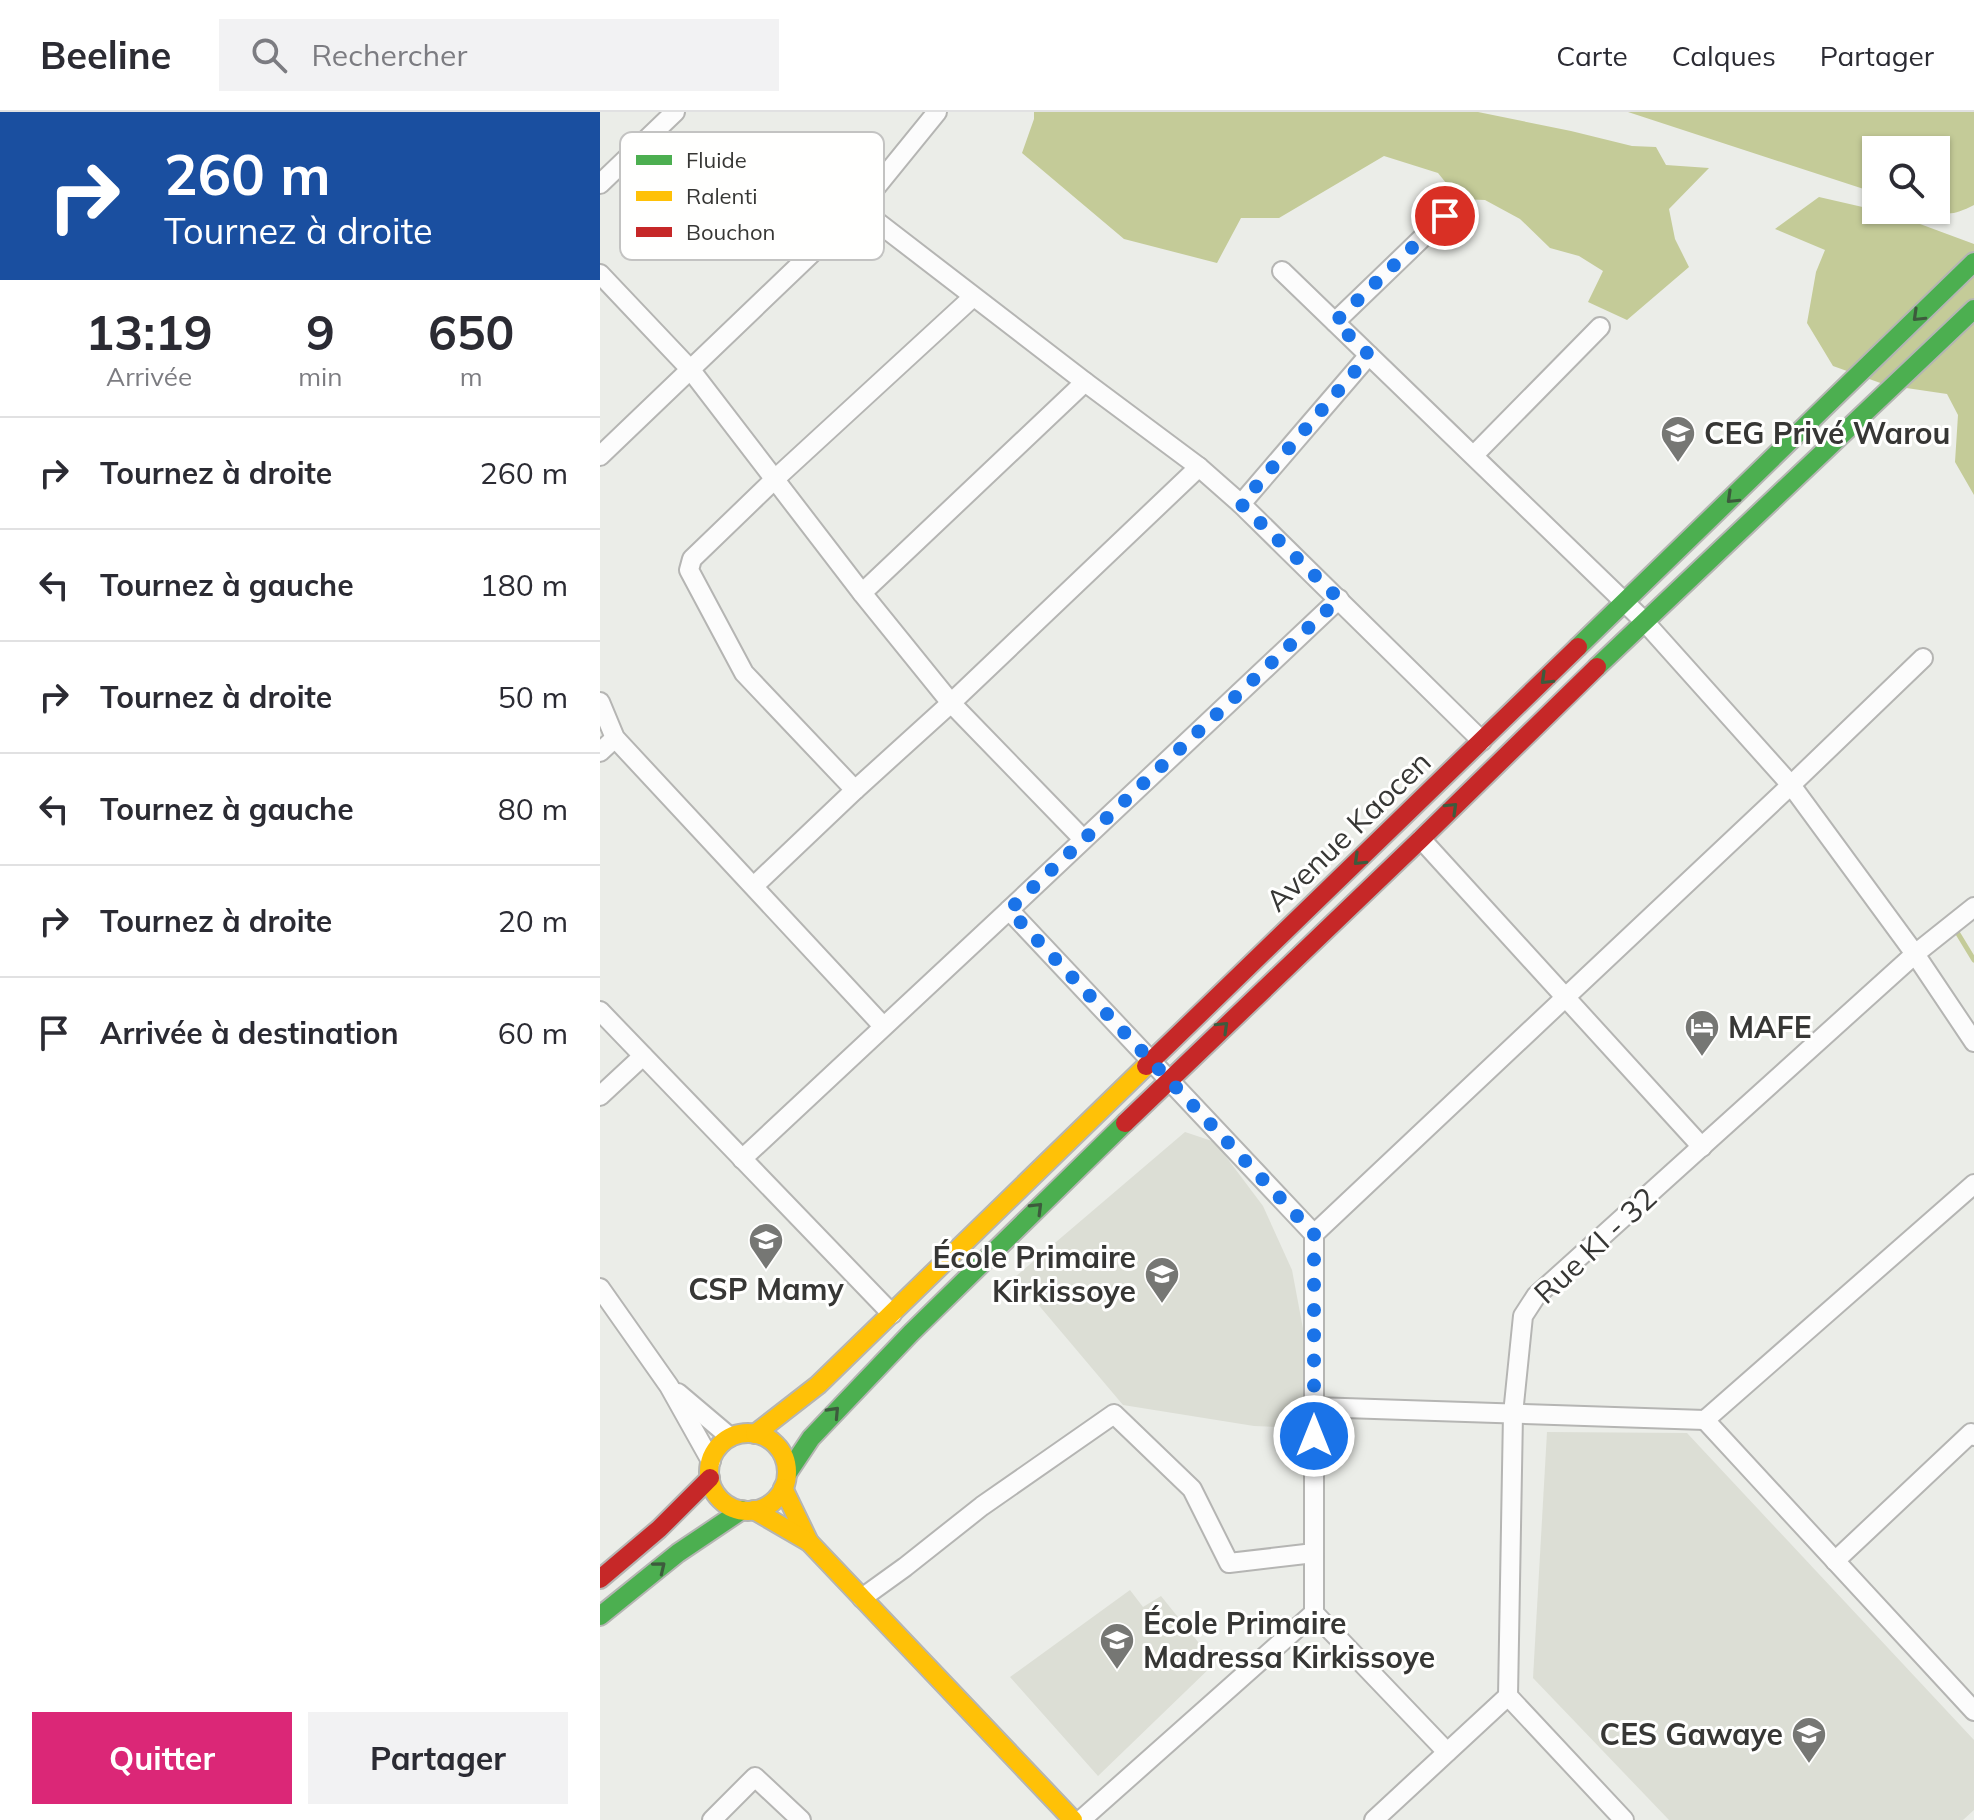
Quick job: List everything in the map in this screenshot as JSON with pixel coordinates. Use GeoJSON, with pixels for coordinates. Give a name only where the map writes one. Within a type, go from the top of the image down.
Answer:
{"type":"FeatureCollection","features":[{"type":"Feature","properties":{"kind":"main road","name":"Avenue Kaocen"},"geometry":{"type":"LineString","coordinates":[[755,1434],[818,1385],[892,1314],[1974,262]]}},
{"type":"Feature","properties":{"kind":"main road","name":"Avenue Kaocen"},"geometry":{"type":"LineString","coordinates":[[785,1481],[811,1438],[911,1333],[1169,1079],[1644,621],[1974,309]]}},
{"type":"Feature","properties":{"kind":"main road"},"geometry":{"type":"LineString","coordinates":[[600,1579],[659,1529],[710,1470],[720,1445],[742,1433],[768,1439],[779,1448],[785,1460],[785,1481],[809,1542]]}},
{"type":"Feature","properties":{"kind":"main road"},"geometry":{"type":"LineString","coordinates":[[710,1470],[713,1490],[721,1500],[731,1507],[748,1510],[809,1542],[1073,1820]]}},
{"type":"Feature","properties":{"kind":"main road"},"geometry":{"type":"LineString","coordinates":[[600,1616],[678,1553],[748,1510],[766,1506],[776,1499],[785,1481]]}},
{"type":"Feature","properties":{"kind":"street"},"geometry":{"type":"LineString","coordinates":[[654,132],[675,112]]}},
{"type":"Feature","properties":{"kind":"street"},"geometry":{"type":"LineString","coordinates":[[884,177],[937,112]]}},
{"type":"Feature","properties":{"kind":"street"},"geometry":{"type":"LineString","coordinates":[[600,184],[620,165]]}},
{"type":"Feature","properties":{"kind":"street"},"geometry":{"type":"LineString","coordinates":[[1335,322],[1445,216]]}},
{"type":"Feature","properties":{"kind":"street"},"geometry":{"type":"LineString","coordinates":[[884,228],[1199,467],[1241,504],[1482,741]]}},
{"type":"Feature","properties":{"kind":"street"},"geometry":{"type":"LineString","coordinates":[[600,456],[804,260]]}},
{"type":"Feature","properties":{"kind":"street"},"geometry":{"type":"LineString","coordinates":[[1282,271],[1644,621],[1791,785],[1915,954],[1974,1042]]}},
{"type":"Feature","properties":{"kind":"street"},"geometry":{"type":"LineString","coordinates":[[600,274],[690,369],[951,703],[1083,839]]}},
{"type":"Feature","properties":{"kind":"street"},"geometry":{"type":"LineString","coordinates":[[855,790],[744,673],[689,570],[692,559],[775,479],[973,297]]}},
{"type":"Feature","properties":{"kind":"street"},"geometry":{"type":"LineString","coordinates":[[1474,455],[1600,327]]}},
{"type":"Feature","properties":{"kind":"street"},"geometry":{"type":"LineString","coordinates":[[1241,504],[1369,355]]}},
{"type":"Feature","properties":{"kind":"street"},"geometry":{"type":"LineString","coordinates":[[862,593],[1085,382]]}},
{"type":"Feature","properties":{"kind":"street"},"geometry":{"type":"LineString","coordinates":[[754,886],[1199,467]]}},
{"type":"Feature","properties":{"kind":"street"},"geometry":{"type":"LineString","coordinates":[[742,1159],[1339,599]]}},
{"type":"Feature","properties":{"kind":"street"},"geometry":{"type":"LineString","coordinates":[[1314,1234],[1923,658]]}},
{"type":"Feature","properties":{"kind":"street"},"geometry":{"type":"LineString","coordinates":[[600,702],[615,738],[883,1026]]}},
{"type":"Feature","properties":{"kind":"street"},"geometry":{"type":"LineString","coordinates":[[600,752],[615,738]]}},
{"type":"Feature","properties":{"kind":"street"},"geometry":{"type":"LineString","coordinates":[[1421,839],[1702,1147]]}},
{"type":"Feature","properties":{"kind":"street","name":"Rue KI - 32"},"geometry":{"type":"LineString","coordinates":[[1508,1696],[1513,1414],[1523,1316],[1536,1296],[1915,954],[1974,907]]}},
{"type":"Feature","properties":{"kind":"street"},"geometry":{"type":"LineString","coordinates":[[1009,910],[1314,1234],[1314,1613],[1447,1752]]}},
{"type":"Feature","properties":{"kind":"street"},"geometry":{"type":"LineString","coordinates":[[600,1011],[892,1314]]}},
{"type":"Feature","properties":{"kind":"street"},"geometry":{"type":"LineString","coordinates":[[600,1096],[643,1056]]}},
{"type":"Feature","properties":{"kind":"street"},"geometry":{"type":"LineString","coordinates":[[1314,1407],[1705,1420],[1974,1184]]}},
{"type":"Feature","properties":{"kind":"street"},"geometry":{"type":"LineString","coordinates":[[600,1288],[669,1386],[710,1470]]}},
{"type":"Feature","properties":{"kind":"street"},"geometry":{"type":"LineString","coordinates":[[669,1386],[730,1437]]}},
{"type":"Feature","properties":{"kind":"street"},"geometry":{"type":"LineString","coordinates":[[862,1598],[982,1506],[1114,1414],[1192,1489],[1229,1563],[1314,1553]]}},
{"type":"Feature","properties":{"kind":"street"},"geometry":{"type":"LineString","coordinates":[[1705,1420],[1974,1711]]}},
{"type":"Feature","properties":{"kind":"street"},"geometry":{"type":"LineString","coordinates":[[1835,1561],[1973,1434]]}},
{"type":"Feature","properties":{"kind":"street"},"geometry":{"type":"LineString","coordinates":[[1081,1820],[1314,1613]]}},
{"type":"Feature","properties":{"kind":"street"},"geometry":{"type":"LineString","coordinates":[[1374,1820],[1508,1696],[1624,1820]]}},
{"type":"Feature","properties":{"kind":"street"},"geometry":{"type":"LineString","coordinates":[[712,1820],[755,1777],[801,1820]]}},
{"type":"Feature","properties":{"kind":"shaded area"},"geometry":{"type":"Polygon","coordinates":[[[1034,112],[1478,112],[1632,146],[1656,147],[1666,165],[1709,168],[1669,209],[1675,239],[1689,267],[1627,320],[1588,302],[1603,271],[1579,256],[1550,248],[1520,219],[1485,200],[1459,199],[1438,173],[1384,156],[1279,218],[1241,218],[1217,263],[1124,239],[1022,153],[1034,112]]]}},
{"type":"Feature","properties":{"kind":"shaded area"},"geometry":{"type":"Polygon","coordinates":[[[1628,112],[1974,112],[1974,205],[1950,213],[1950,136],[1862,136],[1862,188],[1628,112]]]}},
{"type":"Feature","properties":{"kind":"shaded area"},"geometry":{"type":"Polygon","coordinates":[[[1819,197],[1862,207],[1862,224],[1920,224],[1974,244],[1974,495],[1955,462],[1958,415],[1947,394],[1886,385],[1833,366],[1807,323],[1816,272],[1825,250],[1775,229],[1819,197]]]}},
{"type":"Feature","properties":{"kind":"shaded area"},"geometry":{"type":"Polygon","coordinates":[[[1185,1132],[1215,1142],[1263,1206],[1292,1270],[1304,1334],[1303,1428],[1254,1426],[1123,1405],[1015,1277],[1185,1132]]]}},
{"type":"Feature","properties":{"kind":"shaded area"},"geometry":{"type":"Polygon","coordinates":[[[1547,1432],[1687,1433],[1974,1740],[1974,1810],[1963,1820],[1669,1820],[1533,1678],[1547,1432]]]}},
{"type":"Feature","properties":{"kind":"shaded area"},"geometry":{"type":"Polygon","coordinates":[[[1130,1590],[1143,1607],[1161,1596],[1215,1663],[1098,1776],[1010,1677],[1130,1590]]]}},
{"type":"Feature","properties":{"kind":"waterway"},"geometry":{"type":"LineString","coordinates":[[1957,932],[1974,960]]}},
{"type":"Feature","properties":{"kind":"traffic: fast"},"geometry":{"type":"LineString","coordinates":[[1578,647],[1974,262]]}},
{"type":"Feature","properties":{"kind":"traffic: fast"},"geometry":{"type":"LineString","coordinates":[[1597,667],[1974,309]]}},
{"type":"Feature","properties":{"kind":"traffic: fast"},"geometry":{"type":"LineString","coordinates":[[787,1474],[811,1438],[911,1333],[1125,1123]]}},
{"type":"Feature","properties":{"kind":"traffic: fast"},"geometry":{"type":"LineString","coordinates":[[600,1616],[678,1553],[742,1510]]}},
{"type":"Feature","properties":{"kind":"traffic: slow"},"geometry":{"type":"LineString","coordinates":[[755,1434],[818,1385],[1146,1066]]}},
{"type":"Feature","properties":{"kind":"traffic: slow"},"geometry":{"type":"LineString","coordinates":[[748,1433],[763,1436],[775,1445],[784,1457],[787,1472],[784,1487],[775,1499],[763,1508],[748,1511],[733,1508],[721,1499],[712,1487],[709,1472],[712,1457],[721,1445],[733,1436],[748,1433]]}},
{"type":"Feature","properties":{"kind":"traffic: slow"},"geometry":{"type":"LineString","coordinates":[[783,1488],[809,1542]]}},
{"type":"Feature","properties":{"kind":"traffic: slow"},"geometry":{"type":"LineString","coordinates":[[754,1510],[809,1542],[1073,1820]]}},
{"type":"Feature","properties":{"kind":"traffic: jam"},"geometry":{"type":"LineString","coordinates":[[1146,1066],[1578,647]]}},
{"type":"Feature","properties":{"kind":"traffic: jam"},"geometry":{"type":"LineString","coordinates":[[1125,1123],[1597,667]]}},
{"type":"Feature","properties":{"kind":"traffic: jam"},"geometry":{"type":"LineString","coordinates":[[600,1579],[659,1529],[710,1478]]}},
{"type":"Feature","properties":{"kind":"place","name":"CEG Privé Warou"},"geometry":{"type":"Point","coordinates":[1678,464]}},
{"type":"Feature","properties":{"kind":"place","name":"MAFE"},"geometry":{"type":"Point","coordinates":[1702,1058]}},
{"type":"Feature","properties":{"kind":"place","name":"CSP Mamy"},"geometry":{"type":"Point","coordinates":[766,1271]}},
{"type":"Feature","properties":{"kind":"place","name":"École Primaire Kirkissoye"},"geometry":{"type":"Point","coordinates":[1162,1305]}},
{"type":"Feature","properties":{"kind":"place","name":"École Primaire Madressa Kirkissoye"},"geometry":{"type":"Point","coordinates":[1117,1671]}},
{"type":"Feature","properties":{"kind":"place","name":"CES Gawaye"},"geometry":{"type":"Point","coordinates":[1809,1765]}},
{"type":"Feature","properties":{"kind":"route"},"geometry":{"type":"LineString","coordinates":[[1314,1436],[1314,1234],[1009,910],[1339,599],[1241,504],[1369,355],[1335,322],[1445,216]]}}]}
